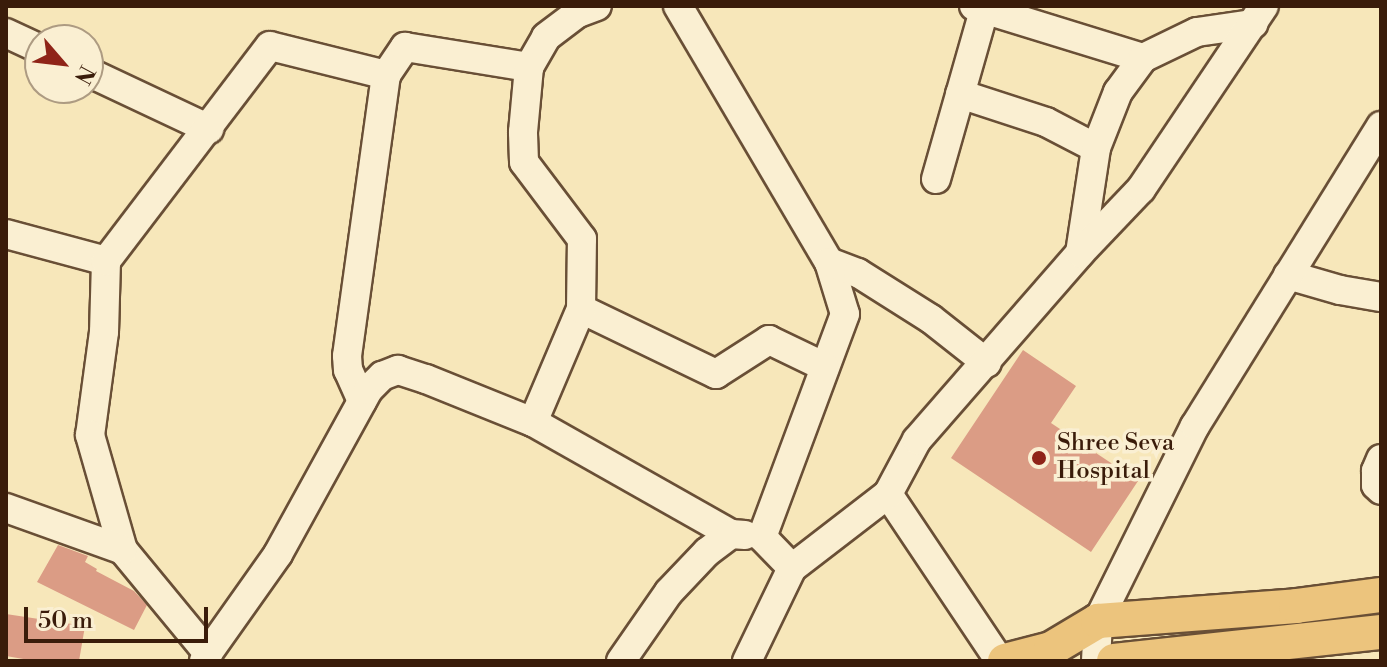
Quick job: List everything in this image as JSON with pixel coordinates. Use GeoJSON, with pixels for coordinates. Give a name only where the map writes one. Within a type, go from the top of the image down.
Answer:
{"type":"FeatureCollection","features":[{"type":"Feature","properties":{"kind":"main road"},"geometry":{"type":"LineString","coordinates":[[1003,661],[1051,649],[1098,621],[1296,606],[1381,595]]}},
{"type":"Feature","properties":{"kind":"main road"},"geometry":{"type":"LineString","coordinates":[[1114,661],[1381,632]]}},
{"type":"Feature","properties":{"kind":"main road"},"geometry":{"type":"LineString","coordinates":[[1051,649],[1093,661]]}},
{"type":"Feature","properties":{"kind":"street"},"geometry":{"type":"LineString","coordinates":[[533,422],[581,309],[582,239],[524,162],[523,132],[529,67],[546,37],[578,13],[597,6]]}},
{"type":"Feature","properties":{"kind":"street"},"geometry":{"type":"LineString","coordinates":[[678,6],[829,262],[845,314],[762,537]]}},
{"type":"Feature","properties":{"kind":"street"},"geometry":{"type":"LineString","coordinates":[[936,179],[960,94],[979,8],[1143,58]]}},
{"type":"Feature","properties":{"kind":"street"},"geometry":{"type":"LineString","coordinates":[[1080,253],[1096,148],[1118,92],[1143,58],[1197,32],[1259,15]]}},
{"type":"Feature","properties":{"kind":"street"},"geometry":{"type":"LineString","coordinates":[[747,661],[792,568],[888,494],[917,440],[1080,253],[1141,189],[1259,15]]}},
{"type":"Feature","properties":{"kind":"street"},"geometry":{"type":"LineString","coordinates":[[386,75],[270,46],[106,261],[104,332],[90,435],[123,550],[206,657],[278,554],[362,401],[382,376],[398,370],[533,422],[731,534],[762,537],[792,568]]}},
{"type":"Feature","properties":{"kind":"street"},"geometry":{"type":"LineString","coordinates":[[362,401],[348,370],[347,356],[386,75],[405,47],[529,67]]}},
{"type":"Feature","properties":{"kind":"street"},"geometry":{"type":"LineString","coordinates":[[104,80],[209,129]]}},
{"type":"Feature","properties":{"kind":"street"},"geometry":{"type":"LineString","coordinates":[[960,94],[1046,122],[1096,148]]}},
{"type":"Feature","properties":{"kind":"street"},"geometry":{"type":"LineString","coordinates":[[1093,661],[1098,621],[1195,426],[1381,126]]}},
{"type":"Feature","properties":{"kind":"street"},"geometry":{"type":"LineString","coordinates":[[6,234],[106,261]]}},
{"type":"Feature","properties":{"kind":"street"},"geometry":{"type":"LineString","coordinates":[[829,262],[858,273],[948,330],[987,363]]}},
{"type":"Feature","properties":{"kind":"street"},"geometry":{"type":"LineString","coordinates":[[1288,275],[1378,304]]}},
{"type":"Feature","properties":{"kind":"street"},"geometry":{"type":"LineString","coordinates":[[581,309],[716,374],[769,340],[825,367]]}},
{"type":"Feature","properties":{"kind":"street"},"geometry":{"type":"LineString","coordinates":[[1381,459],[1376,485],[1381,490]]}},
{"type":"Feature","properties":{"kind":"street"},"geometry":{"type":"LineString","coordinates":[[888,494],[1003,661]]}},
{"type":"Feature","properties":{"kind":"street"},"geometry":{"type":"LineString","coordinates":[[6,508],[123,550]]}},
{"type":"Feature","properties":{"kind":"street"},"geometry":{"type":"LineString","coordinates":[[621,661],[669,592],[707,552],[731,534]]}},
{"type":"Feature","properties":{"kind":"building"},"geometry":{"type":"Polygon","coordinates":[[[1023,350],[1076,386],[1051,423],[1138,481],[1091,552],[951,458],[1023,350]]]}},
{"type":"Feature","properties":{"kind":"building"},"geometry":{"type":"Polygon","coordinates":[[[58,545],[88,556],[85,562],[134,591],[147,605],[134,630],[37,582],[58,545]]]}},
{"type":"Feature","properties":{"kind":"building"},"geometry":{"type":"Polygon","coordinates":[[[6,614],[85,626],[79,661],[35,661],[6,656],[6,614]]]}},
{"type":"Feature","properties":{"kind":"place","name":"Shree Seva Hospital"},"geometry":{"type":"Point","coordinates":[1039,458]}}]}
